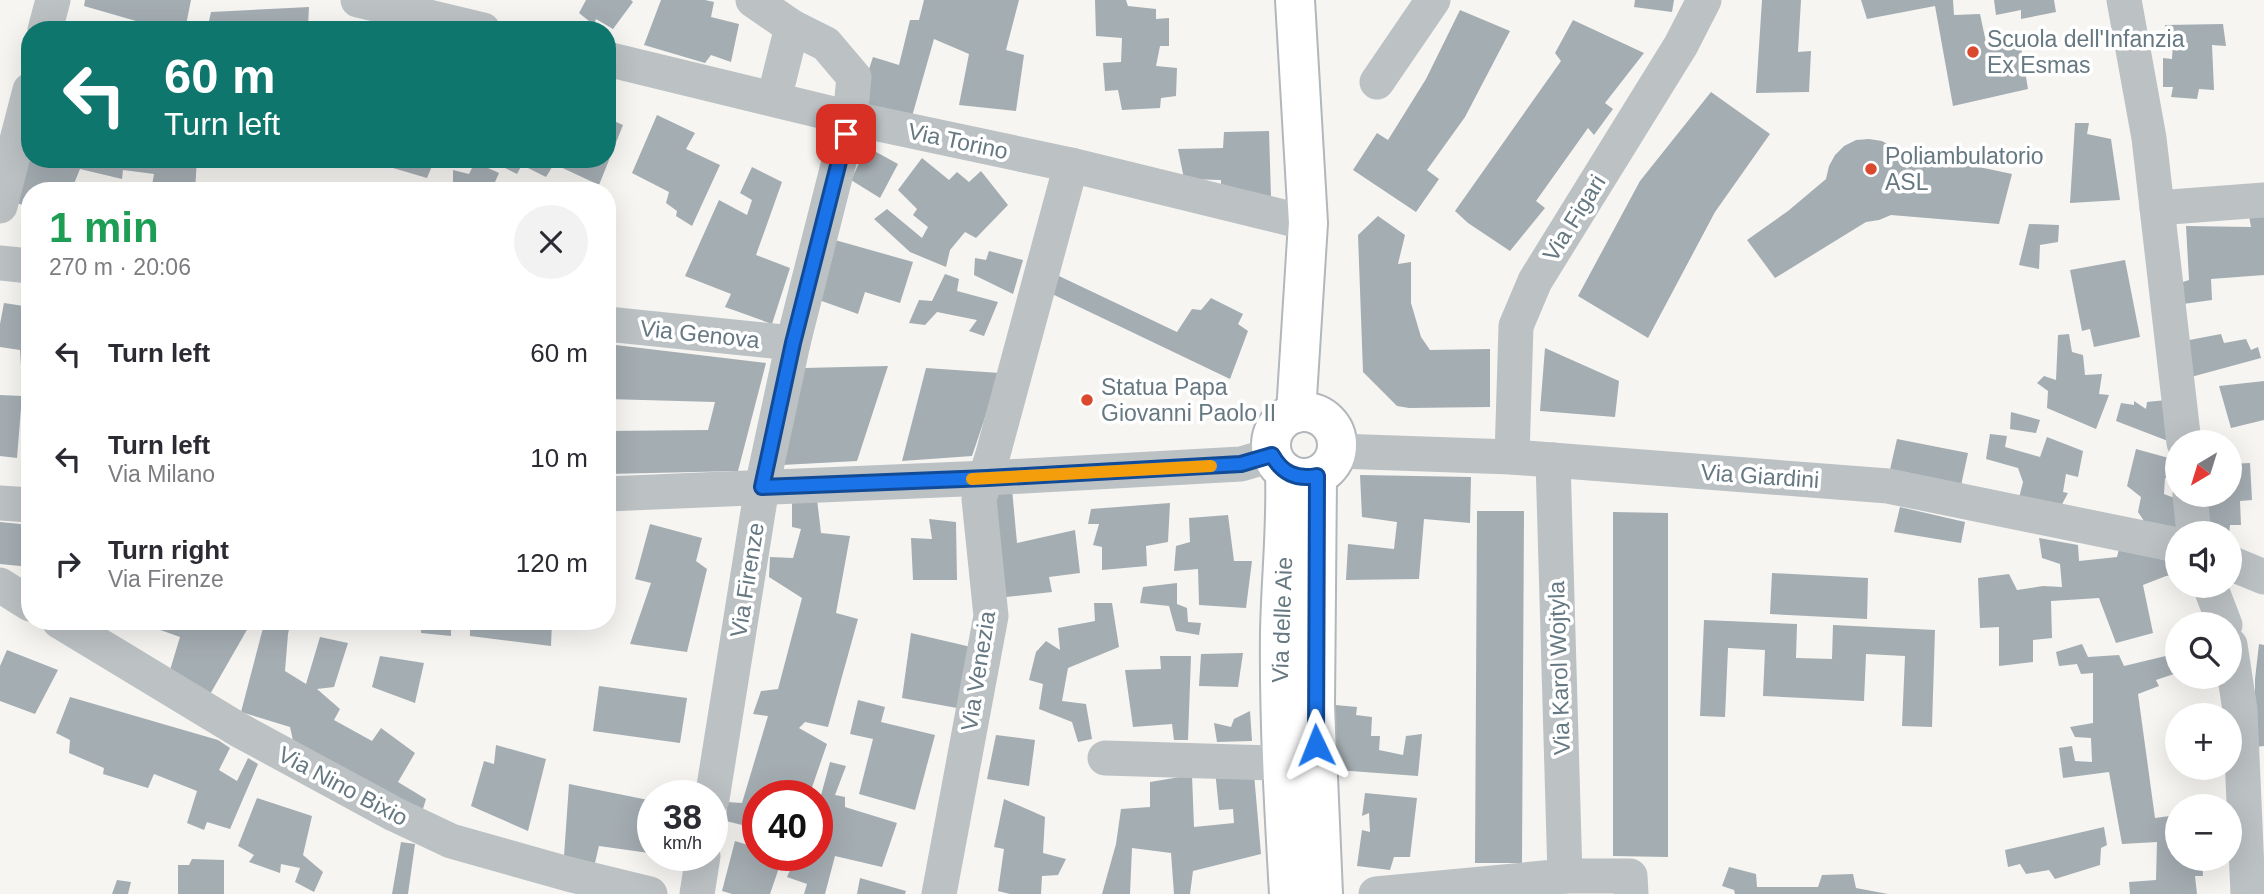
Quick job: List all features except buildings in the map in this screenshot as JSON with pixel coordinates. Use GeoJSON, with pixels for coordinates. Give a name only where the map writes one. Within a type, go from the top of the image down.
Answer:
{"type":"FeatureCollection","features":[{"type":"Feature","properties":{"kind":"street"},"geometry":{"type":"LineString","coordinates":[[48,21],[53,0]]}},
{"type":"Feature","properties":{"kind":"street"},"geometry":{"type":"LineString","coordinates":[[358,0],[446,21]]}},
{"type":"Feature","properties":{"kind":"street","name":"Via Firenze"},"geometry":{"type":"LineString","coordinates":[[715,780],[762,487],[793,343],[850,118],[854,77],[826,44],[792,27],[753,0]]}},
{"type":"Feature","properties":{"kind":"street"},"geometry":{"type":"LineString","coordinates":[[1295,0],[1308,223],[1296,413]]}},
{"type":"Feature","properties":{"kind":"street"},"geometry":{"type":"LineString","coordinates":[[1377,82],[1433,0]]}},
{"type":"Feature","properties":{"kind":"street","name":"Via Figari"},"geometry":{"type":"LineString","coordinates":[[1512,457],[1516,326],[1535,281],[1681,45],[1704,0]]}},
{"type":"Feature","properties":{"kind":"street"},"geometry":{"type":"LineString","coordinates":[[2124,0],[2149,138],[2183,430]]}},
{"type":"Feature","properties":{"kind":"street"},"geometry":{"type":"LineString","coordinates":[[774,99],[792,27]]}},
{"type":"Feature","properties":{"kind":"street","name":"Via Torino"},"geometry":{"type":"LineString","coordinates":[[616,61],[850,118],[1071,165],[1308,223]]}},
{"type":"Feature","properties":{"kind":"street"},"geometry":{"type":"LineString","coordinates":[[0,206],[21,125]]}},
{"type":"Feature","properties":{"kind":"street","name":"Via Venezia"},"geometry":{"type":"LineString","coordinates":[[939,894],[990,616],[979,499],[987,478],[1071,165]]}},
{"type":"Feature","properties":{"kind":"street"},"geometry":{"type":"LineString","coordinates":[[2157,208],[2264,200]]}},
{"type":"Feature","properties":{"kind":"street"},"geometry":{"type":"LineString","coordinates":[[0,263],[21,265]]}},
{"type":"Feature","properties":{"kind":"street","name":"Via Genova"},"geometry":{"type":"LineString","coordinates":[[616,325],[793,343]]}},
{"type":"Feature","properties":{"kind":"street"},"geometry":{"type":"LineString","coordinates":[[1296,413],[1317,415],[1333,429],[1337,440],[1303,463],[1271,444],[1279,425],[1296,413]]}},
{"type":"Feature","properties":{"kind":"street","name":"Via Giardini"},"geometry":{"type":"LineString","coordinates":[[616,494],[1241,464],[1512,457],[1888,486],[2165,543]]}},
{"type":"Feature","properties":{"kind":"street","name":"Via Karol Wojtyla"},"geometry":{"type":"LineString","coordinates":[[1553,460],[1565,876]]}},
{"type":"Feature","properties":{"kind":"street","name":"Via delle Aie"},"geometry":{"type":"LineString","coordinates":[[1303,463],[1286,506],[1280,629],[1280,732],[1299,763],[1323,894]]}},
{"type":"Feature","properties":{"kind":"street"},"geometry":{"type":"LineString","coordinates":[[0,503],[21,504]]}},
{"type":"Feature","properties":{"kind":"street"},"geometry":{"type":"LineString","coordinates":[[2242,568],[2264,577]]}},
{"type":"Feature","properties":{"kind":"street"},"geometry":{"type":"LineString","coordinates":[[0,585],[21,598]]}},
{"type":"Feature","properties":{"kind":"street","name":"Via Nino Bixio"},"geometry":{"type":"LineString","coordinates":[[74,630],[239,730],[440,836],[568,874],[650,894]]}},
{"type":"Feature","properties":{"kind":"street"},"geometry":{"type":"LineString","coordinates":[[2237,689],[2248,894]]}},
{"type":"Feature","properties":{"kind":"street"},"geometry":{"type":"LineString","coordinates":[[1105,758],[1299,763]]}},
{"type":"Feature","properties":{"kind":"street","name":"Via delle Aie"},"geometry":{"type":"LineString","coordinates":[[1289,894],[1299,763]]}},
{"type":"Feature","properties":{"kind":"street"},"geometry":{"type":"LineString","coordinates":[[697,894],[701,871]]}},
{"type":"Feature","properties":{"kind":"street"},"geometry":{"type":"LineString","coordinates":[[1376,894],[1565,876],[1630,876],[1631,894]]}},
{"type":"Feature","properties":{"kind":"slow traffic"},"geometry":{"type":"LineString","coordinates":[[972,479],[1211,466]]}},
{"type":"Feature","properties":{"kind":"place","name":"Scuola dell'Infanzia Ex Esmas"},"geometry":{"type":"Point","coordinates":[1973,52]}},
{"type":"Feature","properties":{"kind":"place","name":"Poliambulatorio ASL"},"geometry":{"type":"Point","coordinates":[1871,169]}},
{"type":"Feature","properties":{"kind":"place","name":"Statua Papa Giovanni Paolo II"},"geometry":{"type":"Point","coordinates":[1087,400]}},
{"type":"Feature","properties":{"kind":"route"},"geometry":{"type":"LineString","coordinates":[[846,134],[793,343],[762,487],[1241,464],[1272,455],[1285,472],[1295,477],[1317,476],[1316,745]]}}]}
